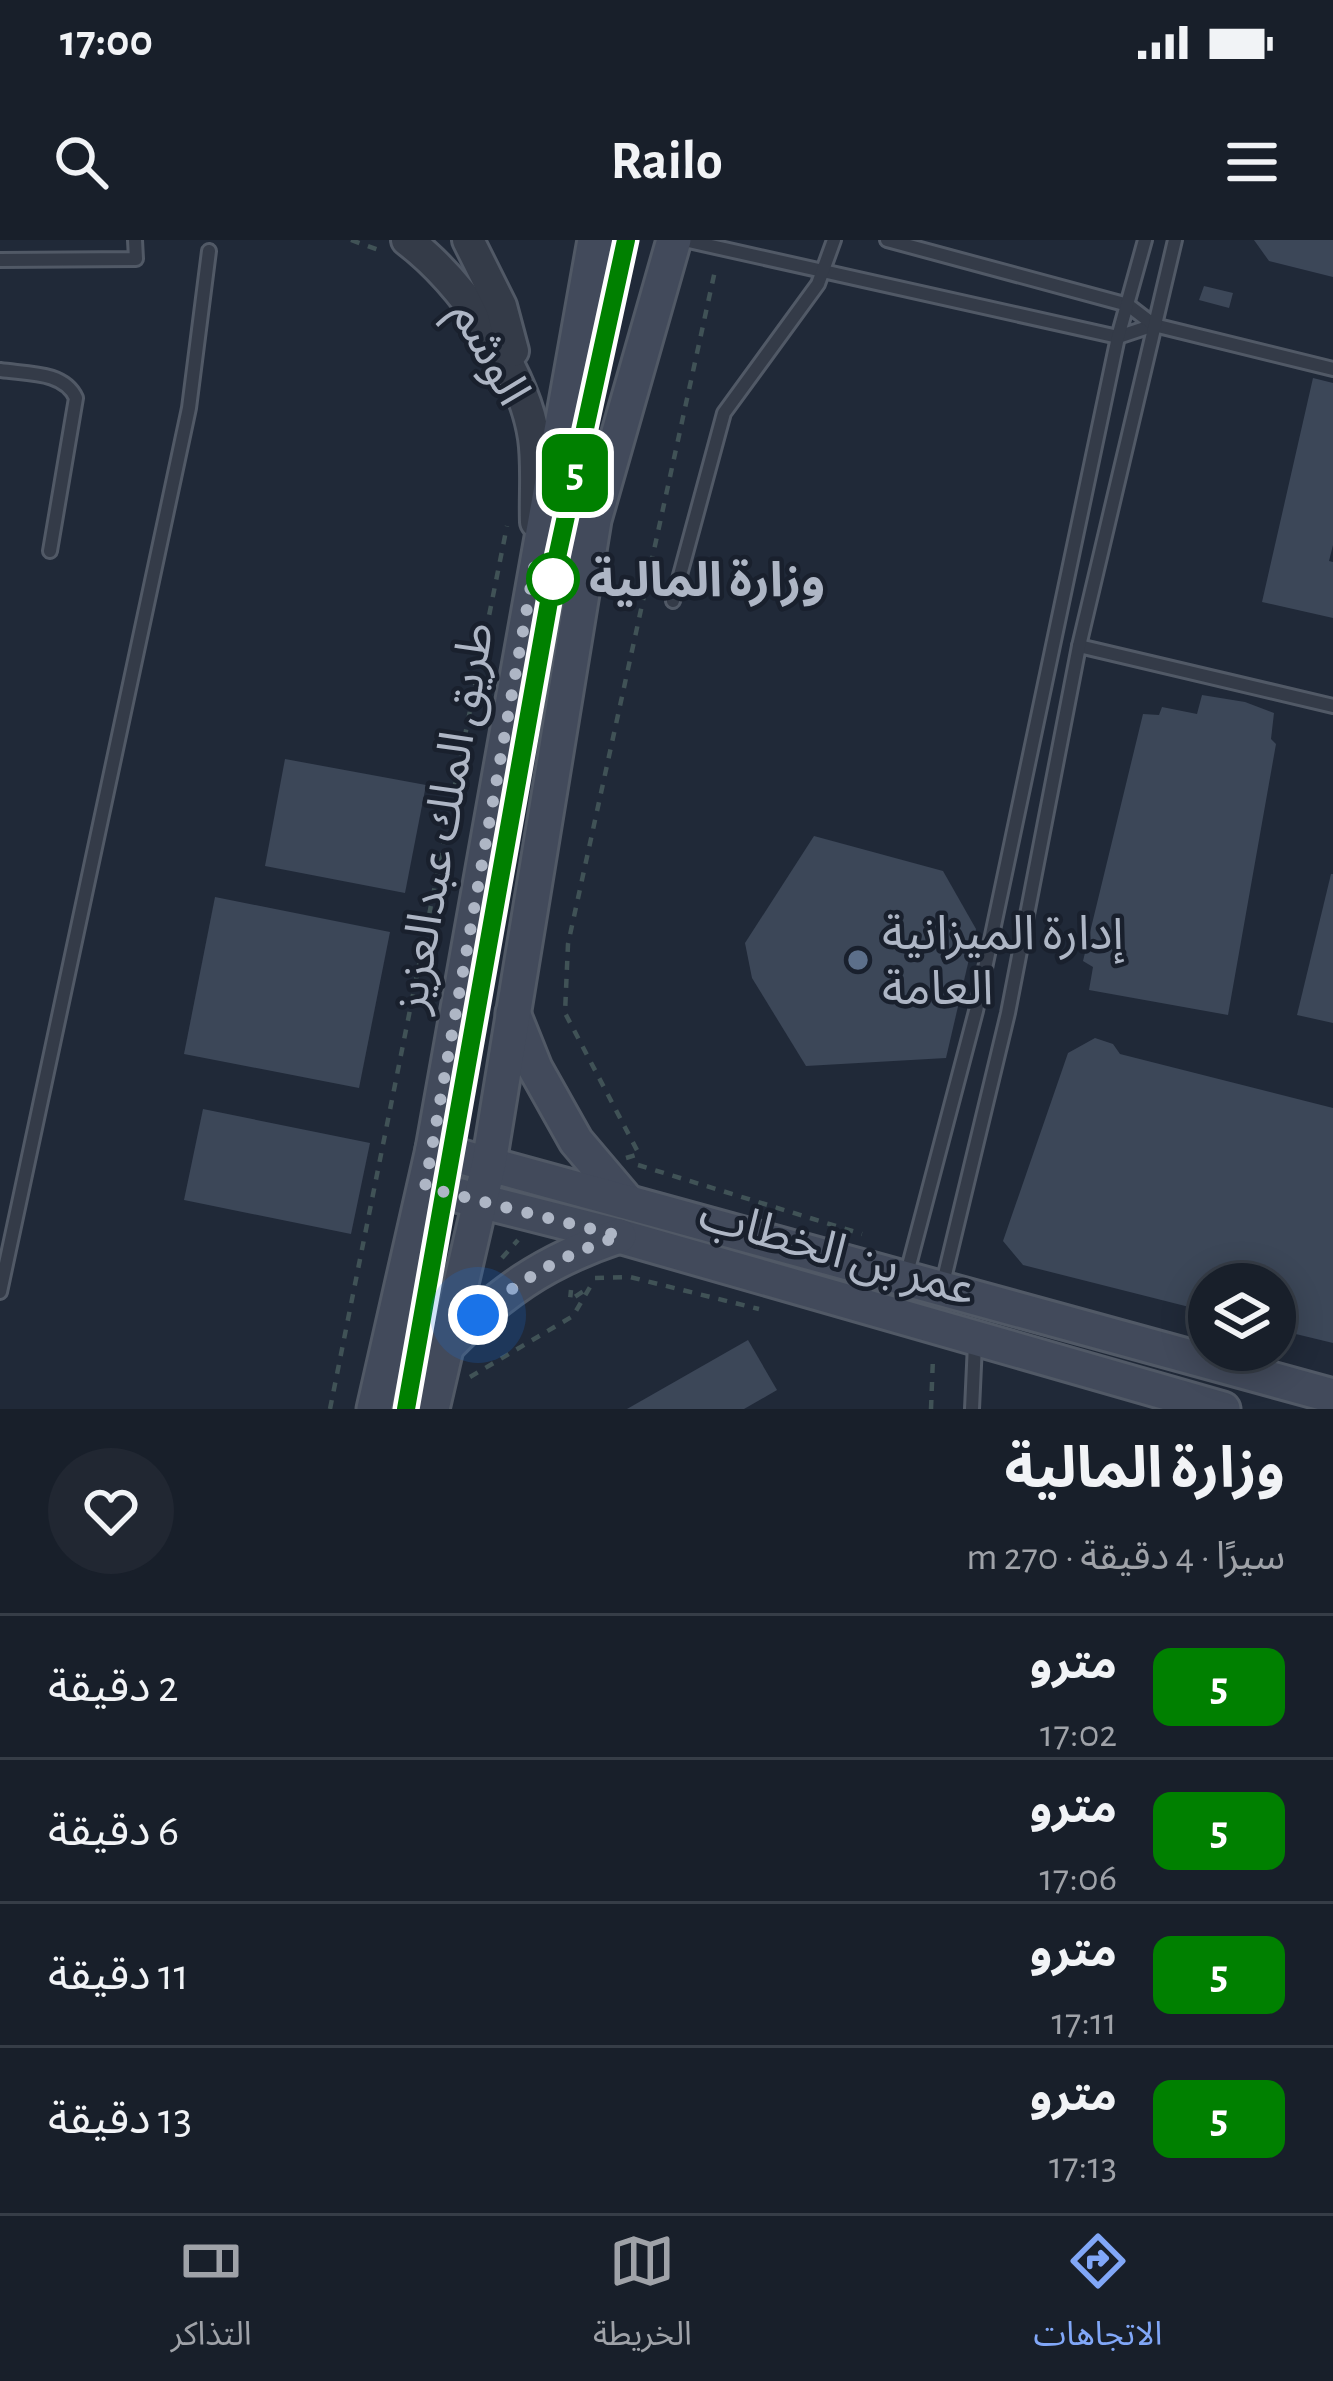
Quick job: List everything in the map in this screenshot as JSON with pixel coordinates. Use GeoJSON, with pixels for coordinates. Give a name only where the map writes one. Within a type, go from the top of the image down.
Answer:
{"type":"FeatureCollection","features":[{"type":"Feature","properties":{"kind":"main road","name":"طريق الملك عبدالعزيز"},"geometry":{"type":"LineString","coordinates":[[374,1409],[433,1149],[595,240]]}},
{"type":"Feature","properties":{"kind":"main road","name":"طريق الملك عبدالعزيز"},"geometry":{"type":"LineString","coordinates":[[432,1409],[489,1163],[594,520],[674,240]]}},
{"type":"Feature","properties":{"kind":"main road"},"geometry":{"type":"LineString","coordinates":[[512,1010],[535,1068],[576,1141],[626,1200]]}},
{"type":"Feature","properties":{"kind":"main road"},"geometry":{"type":"LineString","coordinates":[[433,1149],[1333,1396]]}},
{"type":"Feature","properties":{"kind":"main road","name":"عمر بن الخطاب"},"geometry":{"type":"LineString","coordinates":[[425,1187],[620,1236],[1223,1409]]}},
{"type":"Feature","properties":{"kind":"main road"},"geometry":{"type":"LineString","coordinates":[[443,1351],[520,1280],[569,1252],[620,1236]]}},
{"type":"Feature","properties":{"kind":"street"},"geometry":{"type":"LineString","coordinates":[[468,240],[501,306],[526,405]]}},
{"type":"Feature","properties":{"kind":"street","name":"الوشم"},"geometry":{"type":"LineString","coordinates":[[397,246],[440,265],[486,326],[526,405],[535,440],[536,557]]}},
{"type":"Feature","properties":{"kind":"lane"},"geometry":{"type":"LineString","coordinates":[[0,260],[136,259],[136,240]]}},
{"type":"Feature","properties":{"kind":"lane"},"geometry":{"type":"LineString","coordinates":[[684,240],[1118,337],[1154,325]]}},
{"type":"Feature","properties":{"kind":"lane"},"geometry":{"type":"LineString","coordinates":[[674,602],[724,413],[818,284],[834,240]]}},
{"type":"Feature","properties":{"kind":"lane"},"geometry":{"type":"LineString","coordinates":[[887,240],[1128,305],[1154,325],[1333,368]]}},
{"type":"Feature","properties":{"kind":"lane"},"geometry":{"type":"LineString","coordinates":[[906,1277],[976,1011],[1118,337],[1145,240]]}},
{"type":"Feature","properties":{"kind":"lane"},"geometry":{"type":"LineString","coordinates":[[942,1287],[1008,1013],[1079,646],[1174,240]]}},
{"type":"Feature","properties":{"kind":"lane"},"geometry":{"type":"LineString","coordinates":[[0,1292],[189,408],[208,251]]}},
{"type":"Feature","properties":{"kind":"lane"},"geometry":{"type":"LineString","coordinates":[[0,370],[60,379],[76,398],[50,551]]}},
{"type":"Feature","properties":{"kind":"lane"},"geometry":{"type":"LineString","coordinates":[[1079,646],[1333,706]]}},
{"type":"Feature","properties":{"kind":"lane"},"geometry":{"type":"LineString","coordinates":[[972,1409],[976,1340]]}},
{"type":"Feature","properties":{"kind":"path"},"geometry":{"type":"LineString","coordinates":[[351,240],[397,246]]}},
{"type":"Feature","properties":{"kind":"path"},"geometry":{"type":"LineString","coordinates":[[720,248],[568,944],[565,1013],[639,1154],[621,1160],[868,1236]]}},
{"type":"Feature","properties":{"kind":"path"},"geometry":{"type":"LineString","coordinates":[[330,1409],[511,508]]}},
{"type":"Feature","properties":{"kind":"path"},"geometry":{"type":"LineString","coordinates":[[490,1271],[524,1233]]}},
{"type":"Feature","properties":{"kind":"path"},"geometry":{"type":"LineString","coordinates":[[591,1278],[630,1277],[769,1312]]}},
{"type":"Feature","properties":{"kind":"path"},"geometry":{"type":"LineString","coordinates":[[464,1381],[573,1316],[590,1287],[570,1300],[571,1278]]}},
{"type":"Feature","properties":{"kind":"path"},"geometry":{"type":"LineString","coordinates":[[931,1409],[933,1350]]}},
{"type":"Feature","properties":{"kind":"building"},"geometry":{"type":"Polygon","coordinates":[[[1254,240],[1333,240],[1333,277],[1269,261],[1254,240]]]}},
{"type":"Feature","properties":{"kind":"building"},"geometry":{"type":"Polygon","coordinates":[[[1204,286],[1233,293],[1229,308],[1199,300],[1204,286]]]}},
{"type":"Feature","properties":{"kind":"building"},"geometry":{"type":"Polygon","coordinates":[[[1313,378],[1333,383],[1333,545],[1329,561],[1333,562],[1333,618],[1262,602],[1313,378]]]}},
{"type":"Feature","properties":{"kind":"building"},"geometry":{"type":"Polygon","coordinates":[[[1202,695],[1245,702],[1274,713],[1271,739],[1276,744],[1228,1015],[1089,990],[1093,967],[1083,961],[1143,714],[1159,715],[1162,707],[1197,714],[1202,695]]]}},
{"type":"Feature","properties":{"kind":"building"},"geometry":{"type":"Polygon","coordinates":[[[285,759],[426,785],[405,893],[265,866],[285,759]]]}},
{"type":"Feature","properties":{"kind":"building","name":"إدارة الميزانية العامة"},"geometry":{"type":"Polygon","coordinates":[[[814,836],[943,871],[976,929],[946,1058],[806,1066],[752,978],[745,943],[814,836]]]}},
{"type":"Feature","properties":{"kind":"building"},"geometry":{"type":"Polygon","coordinates":[[[1333,874],[1333,1023],[1297,1015],[1333,874]]]}},
{"type":"Feature","properties":{"kind":"building"},"geometry":{"type":"Polygon","coordinates":[[[215,897],[390,932],[359,1088],[184,1054],[215,897]]]}},
{"type":"Feature","properties":{"kind":"building"},"geometry":{"type":"Polygon","coordinates":[[[1095,1038],[1113,1044],[1120,1054],[1333,1108],[1333,1343],[1296,1334],[1296,1263],[1188,1263],[1188,1307],[1023,1265],[1003,1241],[1068,1053],[1095,1038]]]}},
{"type":"Feature","properties":{"kind":"building"},"geometry":{"type":"Polygon","coordinates":[[[203,1109],[370,1143],[351,1234],[184,1200],[203,1109]]]}},
{"type":"Feature","properties":{"kind":"building"},"geometry":{"type":"Polygon","coordinates":[[[748,1340],[777,1390],[744,1409],[627,1409],[748,1340]]]}},
{"type":"Feature","properties":{"kind":"metro line","name":"5"},"geometry":{"type":"LineString","coordinates":[[406,1409],[556,562],[626,240]]}},
{"type":"Feature","properties":{"kind":"place","name":"وزارة المالية"},"geometry":{"type":"Point","coordinates":[553,579]}},
{"type":"Feature","properties":{"kind":"place","name":"إدارة الميزانية العامة"},"geometry":{"type":"Point","coordinates":[858,960]}},
{"type":"Feature","properties":{"kind":"route"},"geometry":{"type":"LineString","coordinates":[[478,1315],[520,1280],[569,1252],[620,1236],[425,1187],[536,557],[553,579]]}}]}
